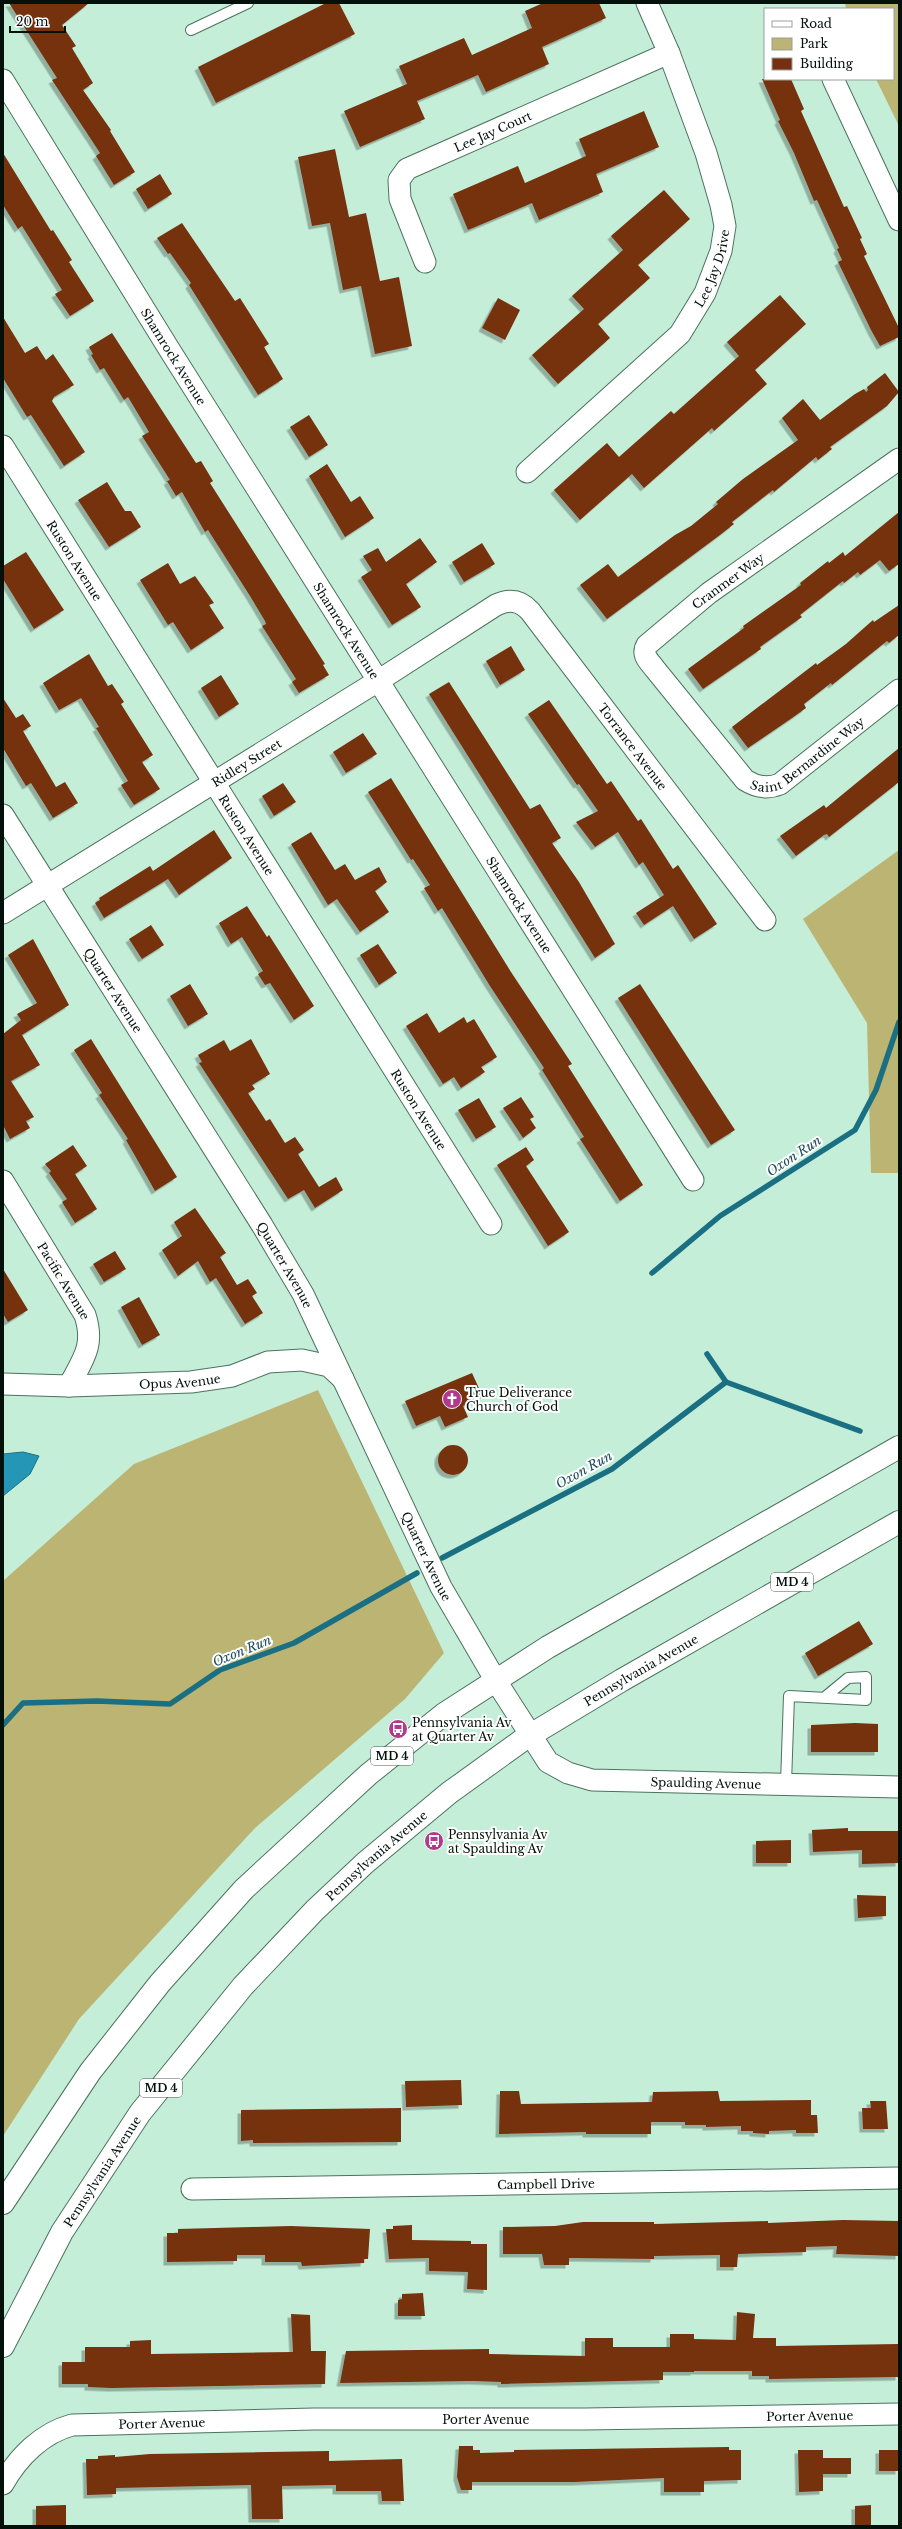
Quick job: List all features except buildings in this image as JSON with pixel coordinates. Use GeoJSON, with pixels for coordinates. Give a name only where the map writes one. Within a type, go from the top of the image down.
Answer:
{"type":"FeatureCollection","features":[{"type":"Feature","properties":{"kind":"highway","name":"MD 4"},"geometry":{"type":"LineString","coordinates":[[3,2203],[90,2072],[160,1983],[244,1889],[369,1774],[444,1714],[548,1647],[659,1582],[899,1447]]}},
{"type":"Feature","properties":{"kind":"highway","name":"Pennsylvania Avenue"},"geometry":{"type":"LineString","coordinates":[[3,2346],[62,2232],[103,2167],[140,2113],[243,1986],[315,1910],[365,1863],[449,1793],[531,1735],[628,1676],[899,1522]]}},
{"type":"Feature","properties":{"kind":"street","name":"Lee Jay Drive"},"geometry":{"type":"LineString","coordinates":[[527,472],[680,334],[705,294],[721,251],[724,226],[721,205],[706,152],[669,53],[646,3]]}},
{"type":"Feature","properties":{"kind":"street","name":"Lee Jay Court"},"geometry":{"type":"LineString","coordinates":[[425,262],[400,199],[399,180],[407,169],[669,53]]}},
{"type":"Feature","properties":{"kind":"street","name":"Shamrock Avenue"},"geometry":{"type":"LineString","coordinates":[[3,80],[378,681],[693,1180]]}},
{"type":"Feature","properties":{"kind":"street"},"geometry":{"type":"LineString","coordinates":[[833,80],[899,220]]}},
{"type":"Feature","properties":{"kind":"street","name":"Ruston Avenue"},"geometry":{"type":"LineString","coordinates":[[3,446],[491,1224]]}},
{"type":"Feature","properties":{"kind":"street","name":"Cranmer Way"},"geometry":{"type":"LineString","coordinates":[[705,730],[646,658],[645,652],[647,645],[709,593],[899,459]]}},
{"type":"Feature","properties":{"kind":"street","name":"Torrance Avenue"},"geometry":{"type":"LineString","coordinates":[[488,611],[508,601],[520,603],[527,608],[765,920]]}},
{"type":"Feature","properties":{"kind":"street","name":"Ridley Street"},"geometry":{"type":"LineString","coordinates":[[3,913],[214,781],[378,681],[488,611]]}},
{"type":"Feature","properties":{"kind":"street","name":"Saint Bernardine Way"},"geometry":{"type":"LineString","coordinates":[[705,730],[745,780],[759,786],[772,787],[780,784],[899,690]]}},
{"type":"Feature","properties":{"kind":"street","name":"Quarter Avenue"},"geometry":{"type":"LineString","coordinates":[[3,816],[262,1225],[303,1294],[346,1382],[441,1587],[496,1681],[531,1735]]}},
{"type":"Feature","properties":{"kind":"street","name":"Pacific Avenue"},"geometry":{"type":"LineString","coordinates":[[3,1180],[85,1315],[90,1330],[89,1350],[68,1386]]}},
{"type":"Feature","properties":{"kind":"street","name":"Opus Avenue"},"geometry":{"type":"LineString","coordinates":[[3,1384],[68,1386],[191,1382],[232,1376],[268,1362],[302,1360],[329,1366],[346,1382]]}},
{"type":"Feature","properties":{"kind":"street","name":"Spaulding Avenue"},"geometry":{"type":"LineString","coordinates":[[531,1735],[548,1762],[568,1773],[592,1780],[786,1783],[899,1787]]}},
{"type":"Feature","properties":{"kind":"street","name":"Campbell Drive"},"geometry":{"type":"LineString","coordinates":[[192,2189],[899,2178]]}},
{"type":"Feature","properties":{"kind":"street","name":"Porter Avenue"},"geometry":{"type":"LineString","coordinates":[[3,2484],[29,2450],[58,2429],[72,2425],[314,2419],[585,2419],[899,2414]]}},
{"type":"Feature","properties":{"kind":"lane"},"geometry":{"type":"LineString","coordinates":[[191,30],[248,3]]}},
{"type":"Feature","properties":{"kind":"lane"},"geometry":{"type":"LineString","coordinates":[[786,1783],[790,1696],[825,1697]]}},
{"type":"Feature","properties":{"kind":"green space"},"geometry":{"type":"Polygon","coordinates":[[[845,3],[899,3],[899,126],[876,80],[894,80],[894,8],[846,8],[845,3]]]}},
{"type":"Feature","properties":{"kind":"green space"},"geometry":{"type":"Polygon","coordinates":[[[899,850],[899,1173],[871,1173],[867,1023],[803,919],[899,850]]]}},
{"type":"Feature","properties":{"kind":"green space"},"geometry":{"type":"Polygon","coordinates":[[[318,1390],[444,1653],[405,1699],[255,1828],[79,2019],[3,2136],[3,1581],[134,1464],[318,1390]]]}},
{"type":"Feature","properties":{"kind":"water"},"geometry":{"type":"Polygon","coordinates":[[[23,1452],[39,1456],[30,1474],[3,1496],[3,1454],[23,1452]]]}},
{"type":"Feature","properties":{"kind":"waterway","name":"Oxon Run"},"geometry":{"type":"LineString","coordinates":[[652,1273],[720,1216],[855,1130],[876,1090],[899,1022]]}},
{"type":"Feature","properties":{"kind":"waterway","name":"Oxon Run"},"geometry":{"type":"LineString","coordinates":[[707,1354],[726,1382]]}},
{"type":"Feature","properties":{"kind":"waterway","name":"Oxon Run"},"geometry":{"type":"LineString","coordinates":[[442,1558],[612,1469],[726,1382],[860,1431]]}},
{"type":"Feature","properties":{"kind":"waterway","name":"Oxon Run"},"geometry":{"type":"LineString","coordinates":[[3,1725],[23,1703],[97,1701],[170,1704],[220,1670],[294,1643],[417,1573]]}},
{"type":"Feature","properties":{"kind":"place","name":"True Deliverance Church of God"},"geometry":{"type":"Point","coordinates":[452,1399]}},
{"type":"Feature","properties":{"kind":"place","name":"Pennsylvania Av at Quarter Av"},"geometry":{"type":"Point","coordinates":[398,1729]}},
{"type":"Feature","properties":{"kind":"place","name":"Pennsylvania Av at Spaulding Av"},"geometry":{"type":"Point","coordinates":[434,1841]}}]}
